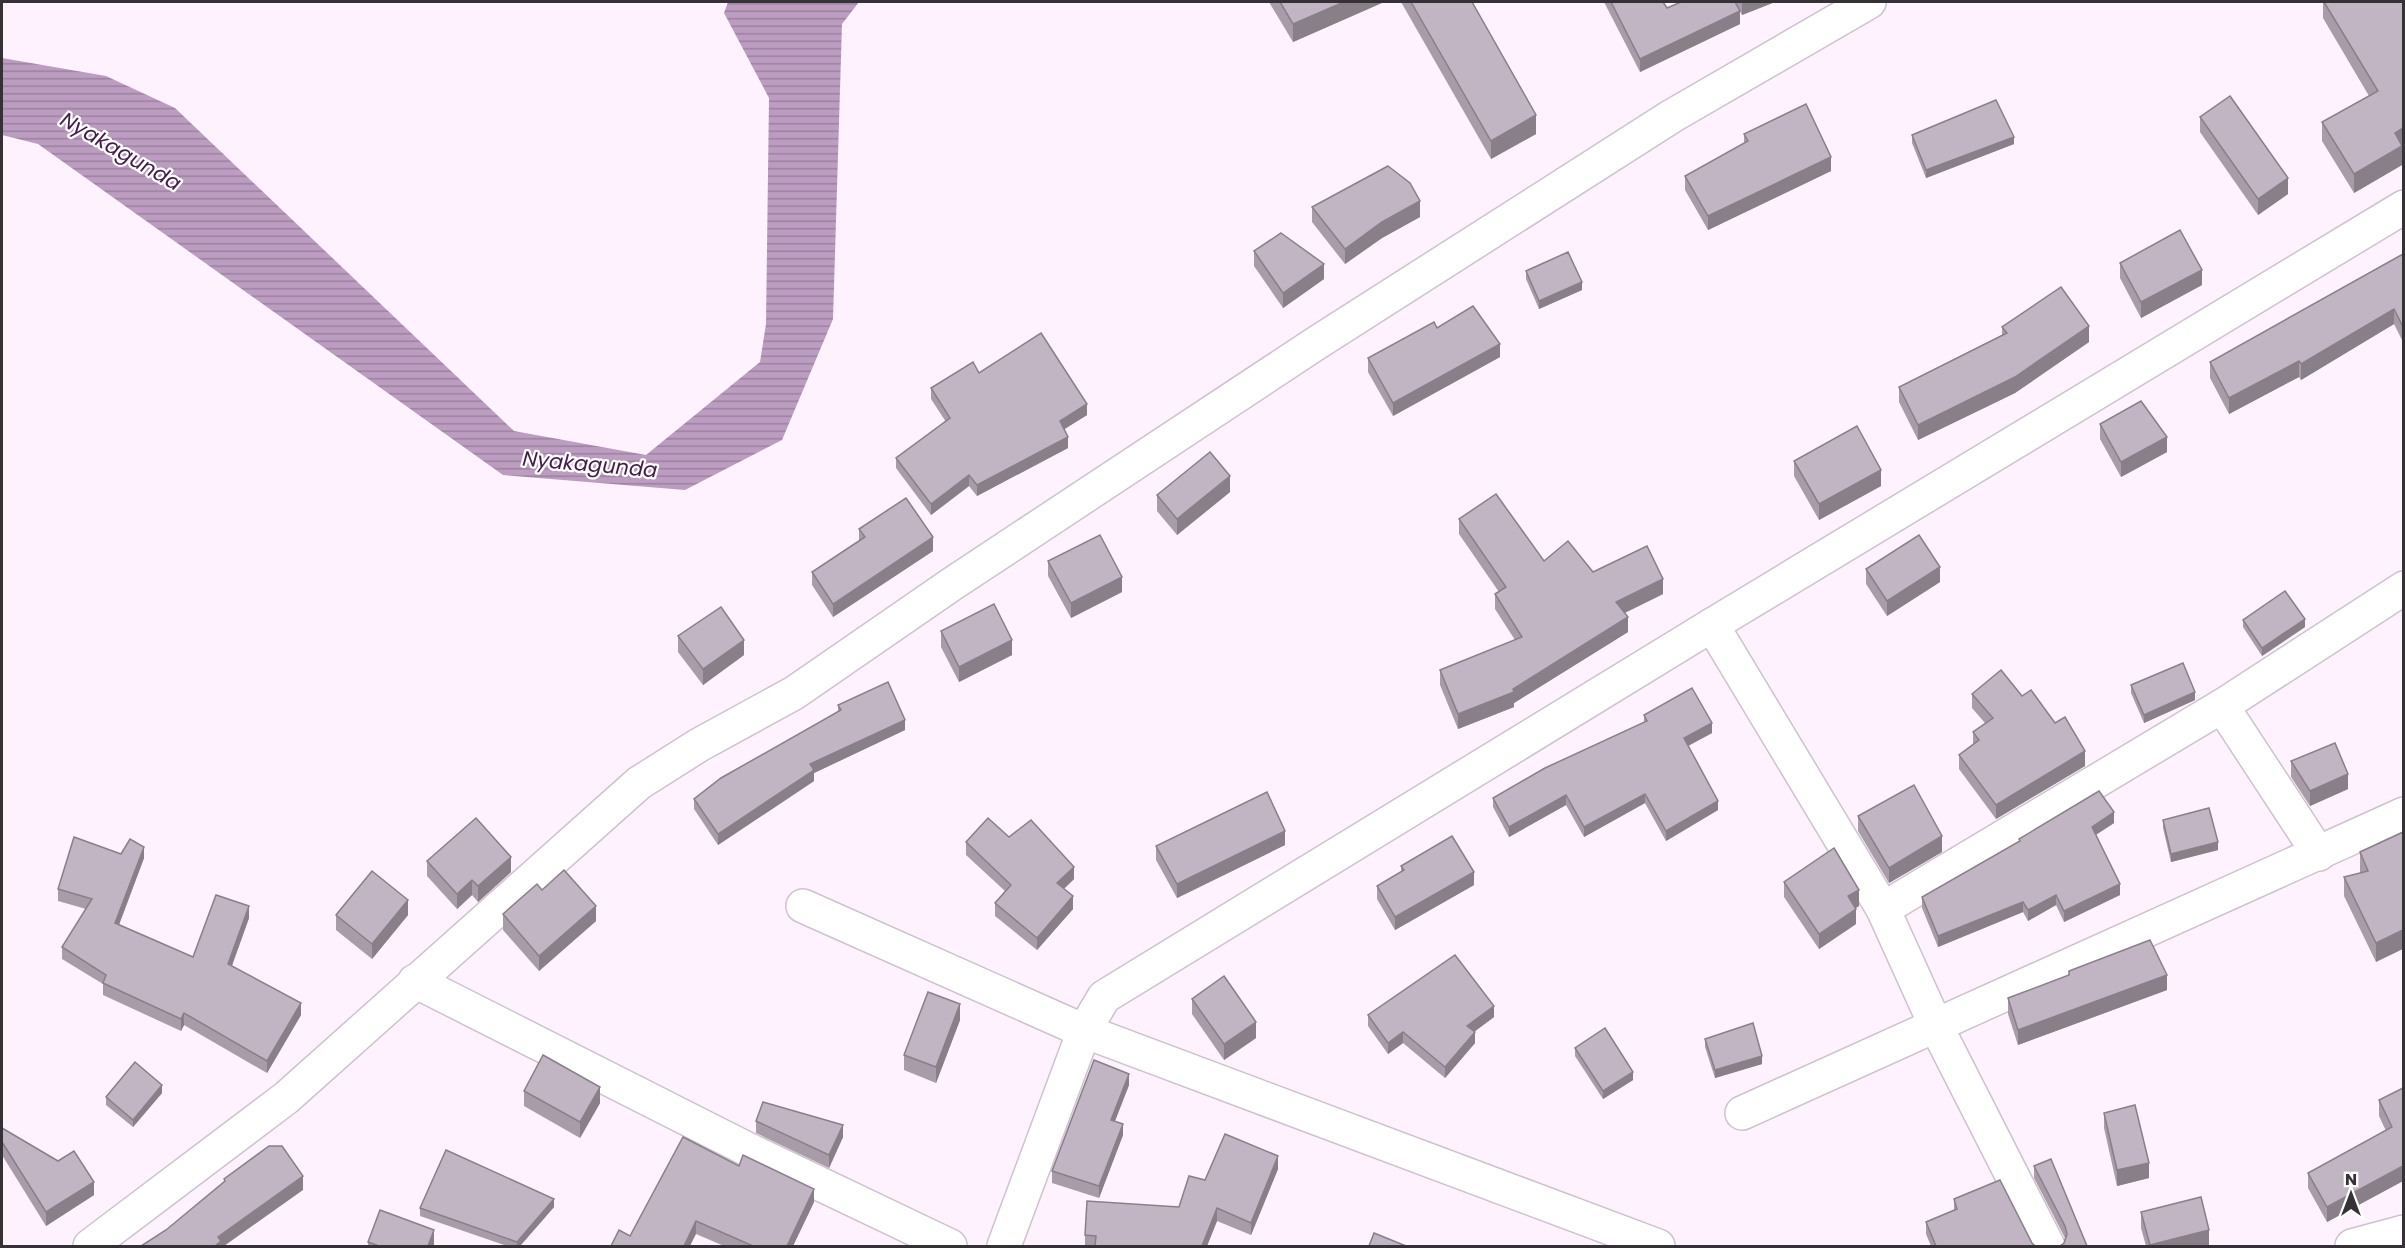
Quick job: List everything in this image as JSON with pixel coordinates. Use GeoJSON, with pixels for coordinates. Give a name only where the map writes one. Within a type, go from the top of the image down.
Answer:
{"type":"FeatureCollection","features":[{"type":"Feature","properties":{"kind":"street"},"geometry":{"type":"LineString","coordinates":[[90,1246],[286,1098],[639,783],[699,745],[795,693],[952,584],[1315,344],[1672,116],[1869,2]]}},
{"type":"Feature","properties":{"kind":"street"},"geometry":{"type":"LineString","coordinates":[[1004,1246],[1084,1031],[1104,998],[1712,625],[2403,207]]}},
{"type":"Feature","properties":{"kind":"street"},"geometry":{"type":"LineString","coordinates":[[1883,909],[2222,706],[2403,588]]}},
{"type":"Feature","properties":{"kind":"street"},"geometry":{"type":"LineString","coordinates":[[1712,625],[1883,909],[1936,1026],[2048,1246]]}},
{"type":"Feature","properties":{"kind":"street"},"geometry":{"type":"LineString","coordinates":[[2222,706],[2319,854]]}},
{"type":"Feature","properties":{"kind":"street"},"geometry":{"type":"LineString","coordinates":[[1742,1113],[2319,854],[2403,814]]}},
{"type":"Feature","properties":{"kind":"street"},"geometry":{"type":"LineString","coordinates":[[803,906],[1084,1031],[1658,1246]]}},
{"type":"Feature","properties":{"kind":"street"},"geometry":{"type":"LineString","coordinates":[[415,981],[749,1150],[950,1246]]}},
{"type":"Feature","properties":{"kind":"street"},"geometry":{"type":"LineString","coordinates":[[2352,1246],[2403,1232]]}},
{"type":"Feature","properties":{"kind":"water","name":"Nyakagunda"},"geometry":{"type":"Polygon","coordinates":[[[728,2],[859,2],[842,24],[833,319],[782,440],[685,490],[503,475],[38,144],[2,135],[2,58],[106,76],[175,108],[514,431],[646,455],[760,362],[766,324],[769,98],[724,13],[728,2]]]}},
{"type":"Feature","properties":{"kind":"building"},"geometry":{"type":"Polygon","coordinates":[[[1280,2],[1344,2],[1293,24],[1280,2]]]}},
{"type":"Feature","properties":{"kind":"building"},"geometry":{"type":"Polygon","coordinates":[[[1411,2],[1472,2],[1536,115],[1491,141],[1411,2]]]}},
{"type":"Feature","properties":{"kind":"building"},"geometry":{"type":"Polygon","coordinates":[[[1611,2],[1663,2],[1667,8],[1681,2],[1735,2],[1740,11],[1640,59],[1611,2]]]}},
{"type":"Feature","properties":{"kind":"building"},"geometry":{"type":"Polygon","coordinates":[[[2324,2],[2403,2],[2403,128],[2395,133],[2402,146],[2354,174],[2322,122],[2378,91],[2324,2]]]}},
{"type":"Feature","properties":{"kind":"building"},"geometry":{"type":"Polygon","coordinates":[[[2230,96],[2288,178],[2258,199],[2200,117],[2230,96]]]}},
{"type":"Feature","properties":{"kind":"building"},"geometry":{"type":"Polygon","coordinates":[[[1996,100],[2014,137],[1926,170],[1912,135],[1996,100]]]}},
{"type":"Feature","properties":{"kind":"building"},"geometry":{"type":"Polygon","coordinates":[[[1806,104],[1831,157],[1708,216],[1685,176],[1748,141],[1744,134],[1806,104]]]}},
{"type":"Feature","properties":{"kind":"building"},"geometry":{"type":"Polygon","coordinates":[[[1388,166],[1410,183],[1420,201],[1382,222],[1345,249],[1312,207],[1388,166]]]}},
{"type":"Feature","properties":{"kind":"building"},"geometry":{"type":"Polygon","coordinates":[[[2180,230],[2202,270],[2141,302],[2120,263],[2180,230]]]}},
{"type":"Feature","properties":{"kind":"building"},"geometry":{"type":"Polygon","coordinates":[[[1281,233],[1324,264],[1283,293],[1254,251],[1281,233]]]}},
{"type":"Feature","properties":{"kind":"building"},"geometry":{"type":"Polygon","coordinates":[[[1568,252],[1582,282],[1539,301],[1526,271],[1568,252]]]}},
{"type":"Feature","properties":{"kind":"building"},"geometry":{"type":"Polygon","coordinates":[[[2403,254],[2403,327],[2394,309],[2301,364],[2299,361],[2229,398],[2210,362],[2403,254]]]}},
{"type":"Feature","properties":{"kind":"building"},"geometry":{"type":"Polygon","coordinates":[[[2061,287],[2089,326],[2015,377],[1918,425],[1899,387],[2007,333],[2002,327],[2061,287]]]}},
{"type":"Feature","properties":{"kind":"building"},"geometry":{"type":"Polygon","coordinates":[[[1473,306],[1500,344],[1393,403],[1368,358],[1434,322],[1437,328],[1473,306]]]}},
{"type":"Feature","properties":{"kind":"building"},"geometry":{"type":"Polygon","coordinates":[[[1041,333],[1087,404],[1060,421],[1068,437],[977,485],[969,475],[931,504],[896,458],[950,418],[931,388],[973,362],[979,373],[1041,333]]]}},
{"type":"Feature","properties":{"kind":"building"},"geometry":{"type":"Polygon","coordinates":[[[2141,401],[2167,437],[2121,462],[2100,424],[2141,401]]]}},
{"type":"Feature","properties":{"kind":"building"},"geometry":{"type":"Polygon","coordinates":[[[1857,426],[1881,470],[1819,504],[1794,461],[1857,426]]]}},
{"type":"Feature","properties":{"kind":"building"},"geometry":{"type":"Polygon","coordinates":[[[1210,452],[1230,476],[1177,519],[1157,495],[1210,452]]]}},
{"type":"Feature","properties":{"kind":"building"},"geometry":{"type":"Polygon","coordinates":[[[1496,494],[1544,561],[1568,541],[1593,572],[1647,546],[1663,579],[1616,602],[1628,617],[1513,689],[1514,692],[1458,714],[1440,670],[1522,637],[1495,594],[1506,587],[1459,519],[1496,494]]]}},
{"type":"Feature","properties":{"kind":"building"},"geometry":{"type":"Polygon","coordinates":[[[906,498],[933,537],[833,604],[812,572],[865,537],[859,529],[906,498]]]}},
{"type":"Feature","properties":{"kind":"building"},"geometry":{"type":"Polygon","coordinates":[[[1100,535],[1122,577],[1071,603],[1048,561],[1100,535]]]}},
{"type":"Feature","properties":{"kind":"building"},"geometry":{"type":"Polygon","coordinates":[[[1919,535],[1940,567],[1887,601],[1866,569],[1919,535]]]}},
{"type":"Feature","properties":{"kind":"building"},"geometry":{"type":"Polygon","coordinates":[[[2285,591],[2305,619],[2262,648],[2243,620],[2285,591]]]}},
{"type":"Feature","properties":{"kind":"building"},"geometry":{"type":"Polygon","coordinates":[[[994,604],[1012,640],[959,667],[941,631],[994,604]]]}},
{"type":"Feature","properties":{"kind":"building"},"geometry":{"type":"Polygon","coordinates":[[[721,607],[744,640],[703,669],[678,636],[721,607]]]}},
{"type":"Feature","properties":{"kind":"building"},"geometry":{"type":"Polygon","coordinates":[[[2183,663],[2195,692],[2144,715],[2131,685],[2183,663]]]}},
{"type":"Feature","properties":{"kind":"building"},"geometry":{"type":"Polygon","coordinates":[[[2001,670],[2022,696],[2031,690],[2055,723],[2065,717],[2085,751],[1996,805],[1959,755],[1979,740],[1973,732],[1993,718],[1972,694],[2001,670]]]}},
{"type":"Feature","properties":{"kind":"building"},"geometry":{"type":"Polygon","coordinates":[[[888,682],[905,720],[810,764],[814,770],[718,834],[694,799],[721,778],[841,710],[838,705],[888,682]]]}},
{"type":"Feature","properties":{"kind":"building"},"geometry":{"type":"Polygon","coordinates":[[[1692,688],[1712,723],[1684,738],[1718,801],[1666,831],[1645,794],[1584,827],[1566,795],[1509,827],[1493,798],[1545,768],[1647,721],[1644,715],[1692,688]]]}},
{"type":"Feature","properties":{"kind":"building"},"geometry":{"type":"Polygon","coordinates":[[[2335,743],[2348,774],[2310,791],[2291,761],[2335,743]]]}},
{"type":"Feature","properties":{"kind":"building"},"geometry":{"type":"Polygon","coordinates":[[[1914,785],[1942,836],[1889,868],[1858,816],[1914,785]]]}},
{"type":"Feature","properties":{"kind":"building"},"geometry":{"type":"Polygon","coordinates":[[[2099,791],[2114,812],[2092,827],[2120,884],[2064,911],[2056,895],[2028,910],[2023,902],[1938,936],[1922,897],[2020,841],[2019,839],[2099,791]]]}},
{"type":"Feature","properties":{"kind":"building"},"geometry":{"type":"Polygon","coordinates":[[[1267,792],[1285,831],[1177,884],[1156,846],[1267,792]]]}},
{"type":"Feature","properties":{"kind":"building"},"geometry":{"type":"Polygon","coordinates":[[[2209,808],[2218,842],[2171,854],[2163,820],[2209,808]]]}},
{"type":"Feature","properties":{"kind":"building"},"geometry":{"type":"Polygon","coordinates":[[[476,818],[511,857],[478,886],[472,880],[457,894],[427,861],[476,818]]]}},
{"type":"Feature","properties":{"kind":"building"},"geometry":{"type":"Polygon","coordinates":[[[988,818],[1009,837],[1031,820],[1074,867],[1057,883],[1073,896],[1037,938],[995,903],[1011,885],[966,842],[988,818]]]}},
{"type":"Feature","properties":{"kind":"building"},"geometry":{"type":"Polygon","coordinates":[[[2403,832],[2403,930],[2376,943],[2344,877],[2368,871],[2360,852],[2403,832]]]}},
{"type":"Feature","properties":{"kind":"building"},"geometry":{"type":"Polygon","coordinates":[[[1452,836],[1474,872],[1395,917],[1377,886],[1404,870],[1401,866],[1452,836]]]}},
{"type":"Feature","properties":{"kind":"building"},"geometry":{"type":"Polygon","coordinates":[[[74,837],[121,854],[130,839],[144,847],[115,923],[193,957],[216,895],[249,906],[228,964],[301,1003],[267,1061],[184,1013],[181,1019],[103,983],[106,975],[62,947],[92,899],[58,889],[74,837]]]}},
{"type":"Feature","properties":{"kind":"building"},"geometry":{"type":"Polygon","coordinates":[[[1834,848],[1859,890],[1848,896],[1856,909],[1819,934],[1784,882],[1834,848]]]}},
{"type":"Feature","properties":{"kind":"building"},"geometry":{"type":"Polygon","coordinates":[[[564,870],[596,906],[539,956],[503,914],[537,884],[542,890],[564,870]]]}},
{"type":"Feature","properties":{"kind":"building"},"geometry":{"type":"Polygon","coordinates":[[[372,871],[408,900],[372,944],[336,915],[372,871]]]}},
{"type":"Feature","properties":{"kind":"building"},"geometry":{"type":"Polygon","coordinates":[[[2150,940],[2167,975],[2018,1030],[2008,998],[2069,975],[2069,971],[2150,940]]]}},
{"type":"Feature","properties":{"kind":"building"},"geometry":{"type":"Polygon","coordinates":[[[1455,955],[1494,1006],[1467,1026],[1475,1032],[1445,1067],[1403,1032],[1388,1043],[1368,1015],[1455,955]]]}},
{"type":"Feature","properties":{"kind":"building"},"geometry":{"type":"Polygon","coordinates":[[[1224,976],[1256,1022],[1224,1044],[1192,999],[1224,976]]]}},
{"type":"Feature","properties":{"kind":"building"},"geometry":{"type":"Polygon","coordinates":[[[928,992],[960,1004],[936,1067],[904,1055],[928,992]]]}},
{"type":"Feature","properties":{"kind":"building"},"geometry":{"type":"Polygon","coordinates":[[[1753,1023],[1762,1056],[1715,1070],[1705,1039],[1753,1023]]]}},
{"type":"Feature","properties":{"kind":"building"},"geometry":{"type":"Polygon","coordinates":[[[1605,1028],[1633,1072],[1603,1091],[1575,1048],[1605,1028]]]}},
{"type":"Feature","properties":{"kind":"building"},"geometry":{"type":"Polygon","coordinates":[[[543,1055],[600,1087],[580,1122],[524,1091],[543,1055]]]}},
{"type":"Feature","properties":{"kind":"building"},"geometry":{"type":"Polygon","coordinates":[[[1094,1060],[1129,1074],[1111,1120],[1123,1124],[1099,1186],[1052,1171],[1094,1060]]]}},
{"type":"Feature","properties":{"kind":"building"},"geometry":{"type":"Polygon","coordinates":[[[135,1062],[162,1085],[133,1120],[106,1097],[135,1062]]]}},
{"type":"Feature","properties":{"kind":"building"},"geometry":{"type":"Polygon","coordinates":[[[2403,1088],[2403,1166],[2327,1207],[2308,1173],[2392,1127],[2379,1100],[2403,1088]]]}},
{"type":"Feature","properties":{"kind":"building"},"geometry":{"type":"Polygon","coordinates":[[[763,1102],[843,1125],[829,1155],[756,1121],[763,1102]]]}},
{"type":"Feature","properties":{"kind":"building"},"geometry":{"type":"Polygon","coordinates":[[[2135,1105],[2149,1163],[2117,1170],[2104,1113],[2135,1105]]]}},
{"type":"Feature","properties":{"kind":"building"},"geometry":{"type":"Polygon","coordinates":[[[2,1128],[58,1161],[74,1151],[94,1182],[46,1212],[2,1142],[2,1128]]]}},
{"type":"Feature","properties":{"kind":"building"},"geometry":{"type":"Polygon","coordinates":[[[1225,1134],[1278,1156],[1251,1223],[1217,1208],[1202,1246],[1095,1246],[1096,1236],[1085,1235],[1087,1201],[1179,1207],[1189,1176],[1205,1180],[1225,1134]]]}},
{"type":"Feature","properties":{"kind":"building"},"geometry":{"type":"Polygon","coordinates":[[[683,1137],[739,1166],[743,1155],[814,1189],[787,1246],[753,1246],[696,1221],[684,1246],[611,1246],[619,1230],[630,1236],[683,1137]]]}},
{"type":"Feature","properties":{"kind":"building"},"geometry":{"type":"Polygon","coordinates":[[[269,1146],[282,1146],[303,1176],[218,1237],[221,1241],[215,1246],[141,1246],[166,1230],[225,1181],[224,1179],[269,1146]]]}},
{"type":"Feature","properties":{"kind":"building"},"geometry":{"type":"Polygon","coordinates":[[[446,1150],[554,1199],[517,1242],[420,1208],[446,1150]]]}},
{"type":"Feature","properties":{"kind":"building"},"geometry":{"type":"Polygon","coordinates":[[[2051,1159],[2087,1246],[2060,1246],[2064,1243],[2067,1234],[2065,1226],[2034,1166],[2051,1159]]]}},
{"type":"Feature","properties":{"kind":"building"},"geometry":{"type":"Polygon","coordinates":[[[2000,1180],[2035,1246],[1936,1246],[1926,1222],[1957,1209],[1954,1199],[2000,1180]]]}},
{"type":"Feature","properties":{"kind":"building"},"geometry":{"type":"Polygon","coordinates":[[[2201,1197],[2209,1230],[2150,1245],[2141,1212],[2201,1197]]]}},
{"type":"Feature","properties":{"kind":"building"},"geometry":{"type":"Polygon","coordinates":[[[380,1210],[434,1230],[428,1246],[379,1246],[368,1242],[380,1210]]]}},
{"type":"Feature","properties":{"kind":"building"},"geometry":{"type":"Polygon","coordinates":[[[1374,1233],[1406,1246],[1369,1246],[1374,1233]]]}}]}
